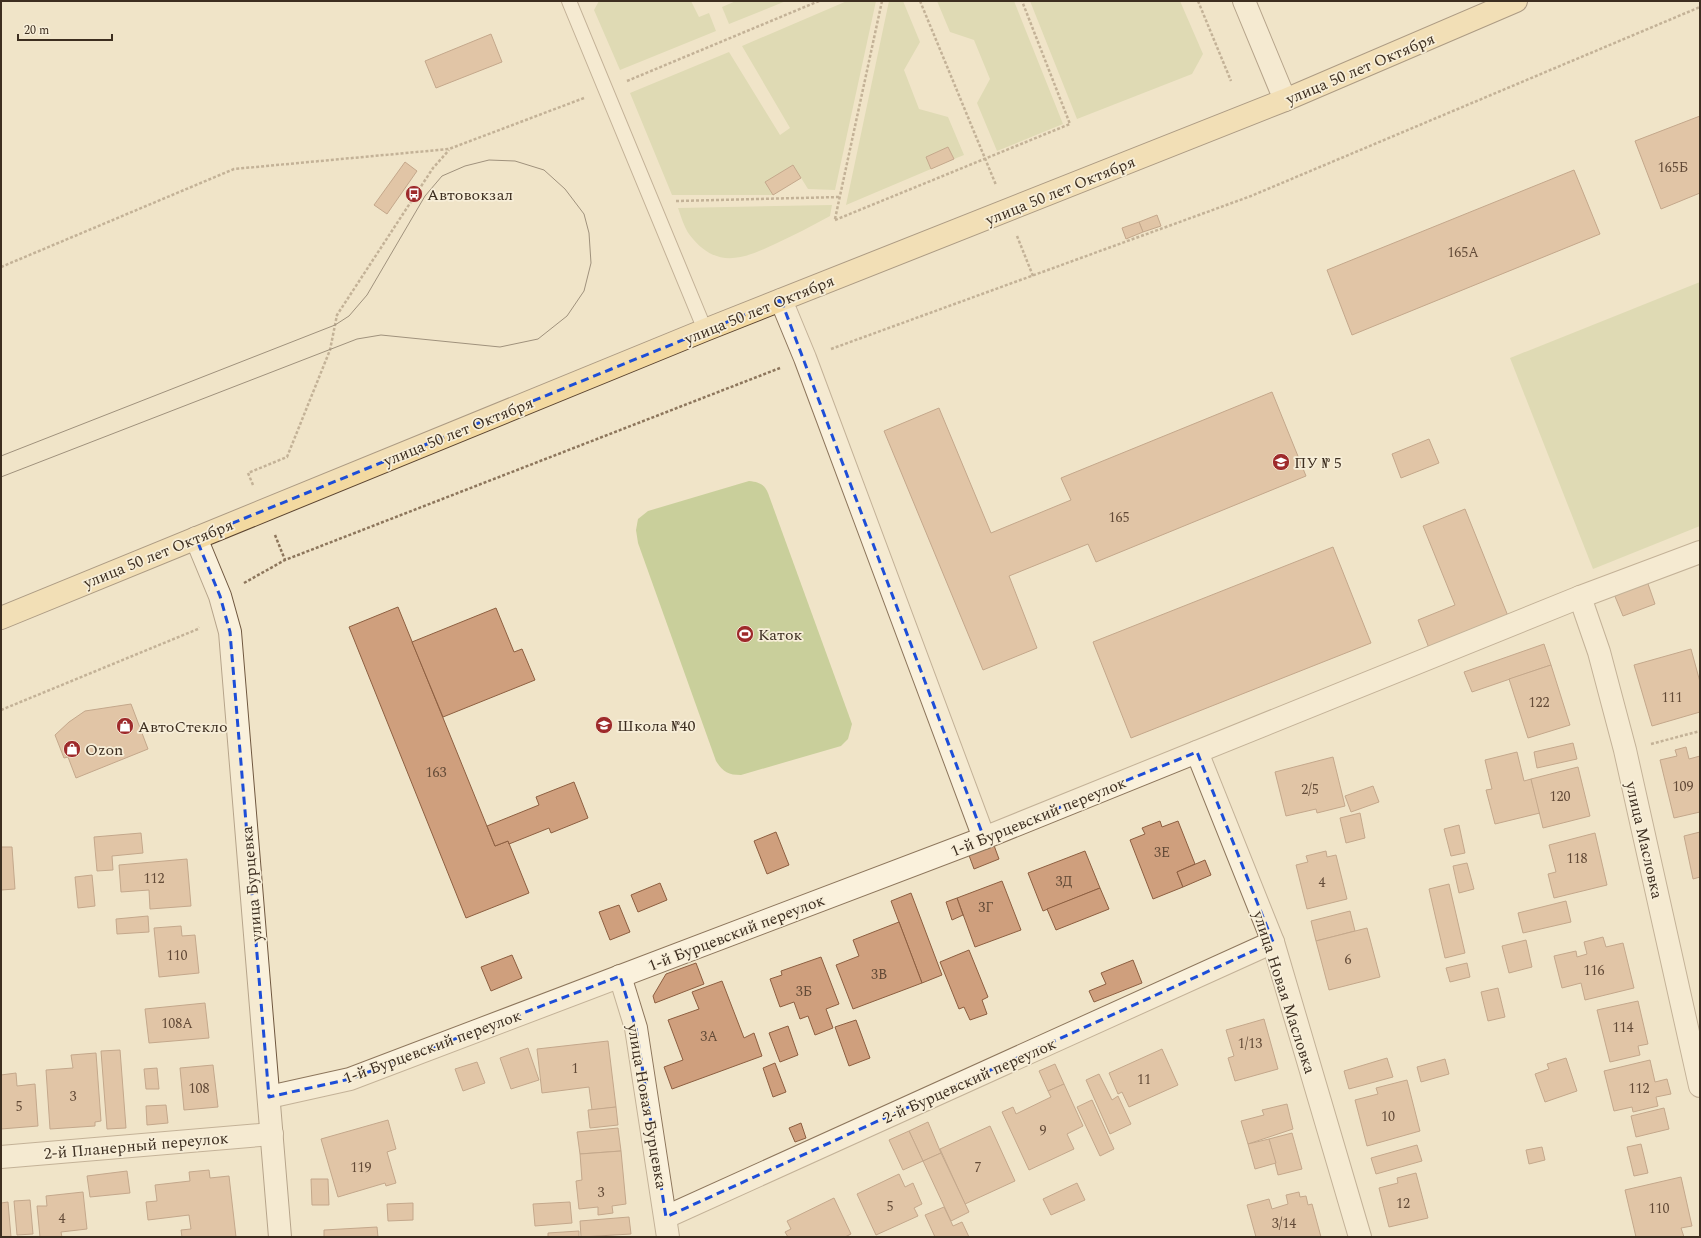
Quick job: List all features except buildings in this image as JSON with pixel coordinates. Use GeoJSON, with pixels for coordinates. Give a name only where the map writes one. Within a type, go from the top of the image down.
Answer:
{"type":"FeatureCollection","features":[{"type":"Feature","properties":{"kind":"main road","name":"улица 50 лет Октября"},"geometry":{"type":"LineString","coordinates":[[1,618],[705,330],[1007,212],[1285,100],[1516,1]]}},
{"type":"Feature","properties":{"kind":"street"},"geometry":{"type":"LineString","coordinates":[[1244,1],[1285,100]]}},
{"type":"Feature","properties":{"kind":"street"},"geometry":{"type":"LineString","coordinates":[[781,300],[805,358],[984,838]]}},
{"type":"Feature","properties":{"kind":"street","name":"улица Бурцевка"},"geometry":{"type":"LineString","coordinates":[[196,538],[220,596],[230,632],[280,1237]]}},
{"type":"Feature","properties":{"kind":"street","name":"1-й Бурцевский переулок"},"geometry":{"type":"LineString","coordinates":[[269,1097],[350,1079],[984,838],[1580,597],[1700,552]]}},
{"type":"Feature","properties":{"kind":"street","name":"улица Масловка"},"geometry":{"type":"LineString","coordinates":[[1580,597],[1598,652],[1625,750],[1700,1086]]}},
{"type":"Feature","properties":{"kind":"street","name":"улица Новая Масловка"},"geometry":{"type":"LineString","coordinates":[[1196,752],[1273,942],[1360,1237]]}},
{"type":"Feature","properties":{"kind":"street","name":"2-й Бурцевский переулок"},"geometry":{"type":"LineString","coordinates":[[667,1227],[1273,942]]}},
{"type":"Feature","properties":{"kind":"street","name":"улица Новая Бурцевка"},"geometry":{"type":"LineString","coordinates":[[620,976],[636,1028],[667,1227]]}},
{"type":"Feature","properties":{"kind":"street","name":"2-й Планерный переулок"},"geometry":{"type":"LineString","coordinates":[[1,1157],[272,1134]]}},
{"type":"Feature","properties":{"kind":"lane"},"geometry":{"type":"LineString","coordinates":[[569,1],[604,90],[705,330]]}},
{"type":"Feature","properties":{"kind":"path"},"geometry":{"type":"LineString","coordinates":[[1,268],[234,169],[449,149],[604,90],[819,1]]}},
{"type":"Feature","properties":{"kind":"path"},"geometry":{"type":"LineString","coordinates":[[882,1],[835,220],[1070,124],[1022,1]]}},
{"type":"Feature","properties":{"kind":"path"},"geometry":{"type":"LineString","coordinates":[[920,1],[1033,276]]}},
{"type":"Feature","properties":{"kind":"path"},"geometry":{"type":"LineString","coordinates":[[1198,1],[1231,82]]}},
{"type":"Feature","properties":{"kind":"path"},"geometry":{"type":"LineString","coordinates":[[1,710],[198,629],[220,596],[285,560],[805,358],[1251,196],[1700,7]]}},
{"type":"Feature","properties":{"kind":"path"},"geometry":{"type":"LineString","coordinates":[[248,473],[287,457],[330,350],[337,315],[433,168],[449,149]]}},
{"type":"Feature","properties":{"kind":"path"},"geometry":{"type":"LineString","coordinates":[[651,201],[840,197]]}},
{"type":"Feature","properties":{"kind":"path"},"geometry":{"type":"LineString","coordinates":[[1625,750],[1700,731]]}},
{"type":"Feature","properties":{"kind":"highlighted area"},"geometry":{"type":"Polygon","coordinates":[[[781,300],[984,838],[1197,752],[1273,942],[666,1217],[636,1028],[620,976],[350,1079],[269,1097],[230,632],[220,596],[196,538],[781,300]]]}},
{"type":"Feature","properties":{"kind":"green space"},"geometry":{"type":"Polygon","coordinates":[[[599,1],[691,1],[699,17],[709,13],[716,31],[620,70],[594,10],[599,1]]]}},
{"type":"Feature","properties":{"kind":"green space"},"geometry":{"type":"Polygon","coordinates":[[[736,1],[786,1],[729,24],[722,7],[736,1]]]}},
{"type":"Feature","properties":{"kind":"green space"},"geometry":{"type":"Polygon","coordinates":[[[847,1],[876,1],[835,190],[808,189],[793,165],[766,182],[773,195],[672,195],[630,93],[729,52],[780,135],[790,128],[742,46],[847,1]]]}},
{"type":"Feature","properties":{"kind":"green space"},"geometry":{"type":"Polygon","coordinates":[[[889,1],[903,1],[920,42],[904,70],[919,109],[948,117],[964,155],[954,159],[948,147],[926,157],[931,169],[846,205],[889,1]]]}},
{"type":"Feature","properties":{"kind":"green space"},"geometry":{"type":"Polygon","coordinates":[[[937,1],[1014,1],[1063,124],[997,151],[977,103],[990,79],[974,40],[950,32],[937,1]]]}},
{"type":"Feature","properties":{"kind":"green space"},"geometry":{"type":"Polygon","coordinates":[[[1030,1],[1180,1],[1203,54],[1192,74],[1077,119],[1030,1]]]}},
{"type":"Feature","properties":{"kind":"green space"},"geometry":{"type":"Polygon","coordinates":[[[832,205],[830,216],[810,227],[763,250],[740,257],[729,258],[719,257],[709,253],[699,245],[687,231],[678,208],[832,205]]]}},
{"type":"Feature","properties":{"kind":"green space"},"geometry":{"type":"Polygon","coordinates":[[[1700,282],[1700,526],[1593,569],[1510,358],[1700,282]]]}},
{"type":"Feature","properties":{"kind":"green space","name":"Каток"},"geometry":{"type":"Polygon","coordinates":[[[749,481],[761,484],[765,487],[768,493],[852,724],[848,739],[841,746],[741,775],[736,775],[726,772],[716,761],[638,543],[636,530],[638,519],[648,511],[749,481]]]}},
{"type":"Feature","properties":{"kind":"tram line"},"geometry":{"type":"LineString","coordinates":[[1,456],[335,325],[349,316],[367,295],[425,196],[442,176],[465,166],[489,160],[515,161],[544,170],[565,189],[584,214],[589,233],[591,263],[584,291],[567,316],[538,339],[500,347],[381,335],[357,339],[1,477]]}},
{"type":"Feature","properties":{"kind":"place","name":"Автовокзал"},"geometry":{"type":"Point","coordinates":[414,194]}},
{"type":"Feature","properties":{"kind":"place","name":"ПУ № 5"},"geometry":{"type":"Point","coordinates":[1281,462]}},
{"type":"Feature","properties":{"kind":"place","name":"Каток"},"geometry":{"type":"Point","coordinates":[745,634]}},
{"type":"Feature","properties":{"kind":"place","name":"Школа №40"},"geometry":{"type":"Point","coordinates":[604,725]}},
{"type":"Feature","properties":{"kind":"place","name":"АвтоСтекло"},"geometry":{"type":"Point","coordinates":[125,726]}},
{"type":"Feature","properties":{"kind":"place","name":"Ozon"},"geometry":{"type":"Point","coordinates":[72,749]}}]}
